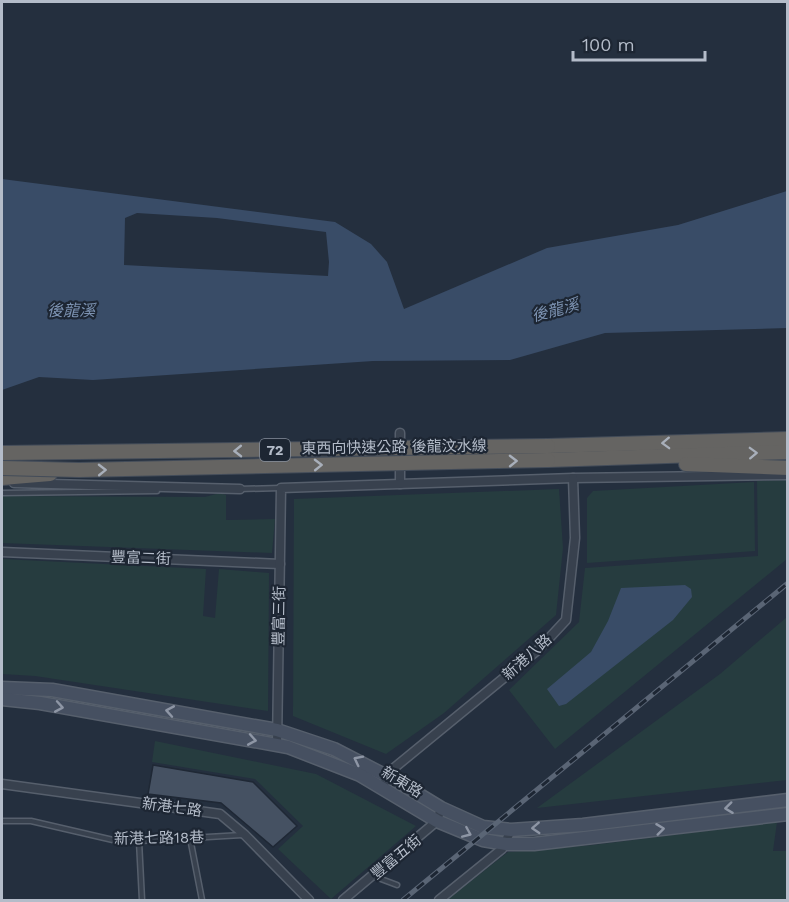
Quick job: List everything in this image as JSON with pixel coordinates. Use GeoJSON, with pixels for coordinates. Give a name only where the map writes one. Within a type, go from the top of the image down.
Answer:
{"type":"FeatureCollection","features":[{"type":"Feature","properties":{"kind":"highway","name":"東西向快速公路 後龍汶水線"},"geometry":{"type":"LineString","coordinates":[[2,468],[80,470],[548,453],[788,439]]}},
{"type":"Feature","properties":{"kind":"highway"},"geometry":{"type":"LineString","coordinates":[[2,446],[62,454]]}},
{"type":"Feature","properties":{"kind":"highway","name":"東西向快速公路 後龍汶水線"},"geometry":{"type":"LineString","coordinates":[[2,453],[548,453],[579,459],[788,452]]}},
{"type":"Feature","properties":{"kind":"highway"},"geometry":{"type":"LineString","coordinates":[[579,459],[788,468]]}},
{"type":"Feature","properties":{"kind":"highway"},"geometry":{"type":"LineString","coordinates":[[2,480],[80,470]]}},
{"type":"Feature","properties":{"kind":"main road","name":"新東路"},"geometry":{"type":"LineString","coordinates":[[2,688],[52,690],[277,730],[334,749],[386,782],[437,821],[483,840],[506,844],[534,844],[788,814]]}},
{"type":"Feature","properties":{"kind":"main road","name":"新東路"},"geometry":{"type":"LineString","coordinates":[[2,699],[277,744],[360,775],[386,782],[483,827],[511,830],[583,825],[788,801]]}},
{"type":"Feature","properties":{"kind":"street"},"geometry":{"type":"LineString","coordinates":[[400,433],[400,484]]}},
{"type":"Feature","properties":{"kind":"street"},"geometry":{"type":"LineString","coordinates":[[281,488],[573,478],[788,475]]}},
{"type":"Feature","properties":{"kind":"street","name":"新港八路"},"geometry":{"type":"LineString","coordinates":[[386,782],[394,768],[539,649],[566,620],[575,538],[573,478]]}},
{"type":"Feature","properties":{"kind":"street"},"geometry":{"type":"LineString","coordinates":[[2,480],[240,489]]}},
{"type":"Feature","properties":{"kind":"street","name":"豐富三街"},"geometry":{"type":"LineString","coordinates":[[277,744],[281,488]]}},
{"type":"Feature","properties":{"kind":"street","name":"豐富二街"},"geometry":{"type":"LineString","coordinates":[[2,552],[280,564]]}},
{"type":"Feature","properties":{"kind":"street","name":"新港七路"},"geometry":{"type":"LineString","coordinates":[[2,784],[220,814],[245,835],[309,900]]}},
{"type":"Feature","properties":{"kind":"street"},"geometry":{"type":"LineString","coordinates":[[437,821],[441,808]]}},
{"type":"Feature","properties":{"kind":"street","name":"豐富五街"},"geometry":{"type":"LineString","coordinates":[[343,900],[437,821]]}},
{"type":"Feature","properties":{"kind":"street"},"geometry":{"type":"LineString","coordinates":[[439,900],[502,849],[511,830]]}},
{"type":"Feature","properties":{"kind":"lane"},"geometry":{"type":"LineString","coordinates":[[2,493],[281,488]]}},
{"type":"Feature","properties":{"kind":"lane","name":"新港七路18巷"},"geometry":{"type":"LineString","coordinates":[[2,821],[31,821],[112,840],[139,841],[245,835]]}},
{"type":"Feature","properties":{"kind":"lane"},"geometry":{"type":"LineString","coordinates":[[190,838],[202,900]]}},
{"type":"Feature","properties":{"kind":"lane"},"geometry":{"type":"LineString","coordinates":[[139,841],[142,900]]}},
{"type":"Feature","properties":{"kind":"lane"},"geometry":{"type":"LineString","coordinates":[[373,876],[397,885]]}},
{"type":"Feature","properties":{"kind":"green space"},"geometry":{"type":"Polygon","coordinates":[[[787,480],[787,559],[555,749],[509,690],[579,622],[585,568],[758,556],[757,481],[787,480]]]}},
{"type":"Feature","properties":{"kind":"green space"},"geometry":{"type":"Polygon","coordinates":[[[754,482],[755,551],[587,563],[587,498],[593,491],[754,482]]]}},
{"type":"Feature","properties":{"kind":"green space"},"geometry":{"type":"Polygon","coordinates":[[[559,489],[563,548],[556,615],[444,713],[386,754],[293,716],[294,499],[559,489]]]}},
{"type":"Feature","properties":{"kind":"green space"},"geometry":{"type":"Polygon","coordinates":[[[220,493],[226,495],[226,520],[275,519],[272,553],[2,543],[2,496],[205,497],[220,493]]]}},
{"type":"Feature","properties":{"kind":"green space"},"geometry":{"type":"Polygon","coordinates":[[[2,559],[206,569],[203,616],[215,618],[219,569],[269,573],[268,711],[35,676],[2,674],[2,559]]]}},
{"type":"Feature","properties":{"kind":"green space"},"geometry":{"type":"Polygon","coordinates":[[[787,617],[787,780],[537,808],[720,674],[787,617]]]}},
{"type":"Feature","properties":{"kind":"green space"},"geometry":{"type":"Polygon","coordinates":[[[155,741],[316,774],[416,826],[331,899],[278,849],[303,826],[255,779],[152,762],[155,741]]]}},
{"type":"Feature","properties":{"kind":"green space"},"geometry":{"type":"Polygon","coordinates":[[[777,822],[773,851],[787,851],[787,900],[447,900],[508,852],[593,845],[777,822]]]}},
{"type":"Feature","properties":{"kind":"water","name":"後龍溪"},"geometry":{"type":"Polygon","coordinates":[[[2,179],[335,222],[371,244],[387,262],[404,309],[547,248],[678,225],[787,191],[787,328],[605,333],[510,360],[373,361],[93,380],[39,377],[2,390],[2,179]],[[137,213],[125,218],[124,265],[328,276],[326,232],[217,218],[137,213]]]}},
{"type":"Feature","properties":{"kind":"water"},"geometry":{"type":"Polygon","coordinates":[[[685,585],[691,589],[692,597],[673,620],[566,704],[559,706],[547,689],[591,652],[608,621],[621,588],[685,585]]]}},
{"type":"Feature","properties":{"kind":"building"},"geometry":{"type":"Polygon","coordinates":[[[153,765],[253,782],[297,826],[273,847],[221,803],[148,794],[153,765]]]}},
{"type":"Feature","properties":{"kind":"railway"},"geometry":{"type":"LineString","coordinates":[[403,900],[788,583]]}}]}
